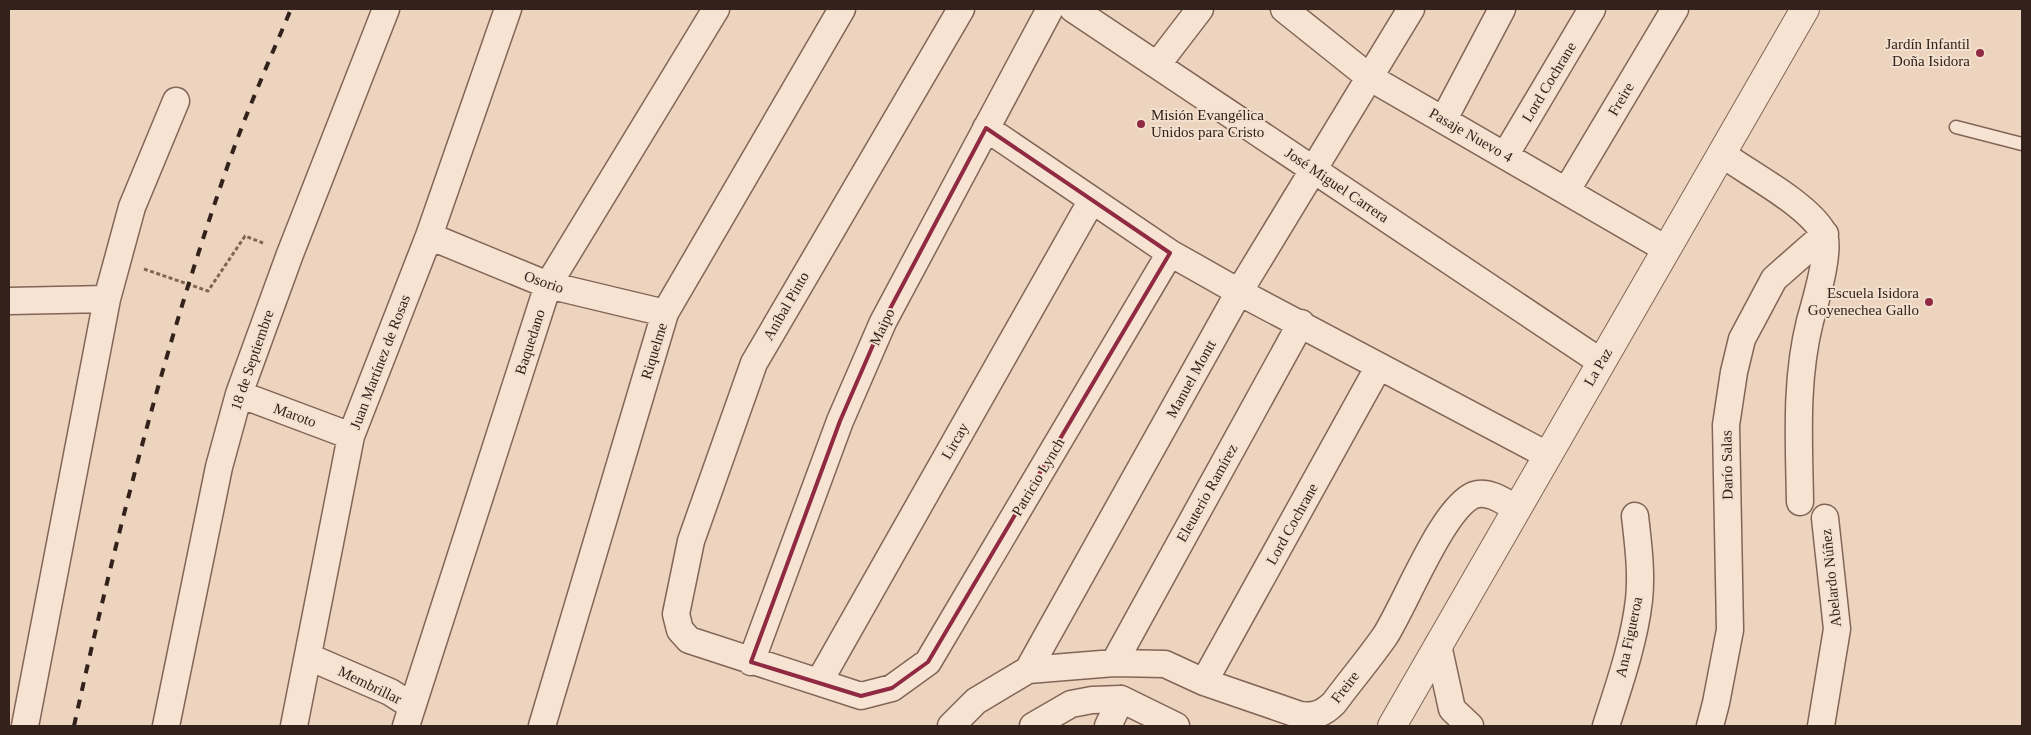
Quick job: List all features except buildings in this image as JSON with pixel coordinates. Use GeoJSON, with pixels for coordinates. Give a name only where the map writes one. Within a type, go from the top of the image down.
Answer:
{"type":"FeatureCollection","features":[{"type":"Feature","properties":{"kind":"street","name":"18 de Septiembre"},"geometry":{"type":"LineString","coordinates":[[166,726],[219,467],[239,394],[290,254],[386,9]]}},
{"type":"Feature","properties":{"kind":"street","name":"Juan Martínez de Rosas"},"geometry":{"type":"LineString","coordinates":[[294,726],[351,436],[429,236],[508,9]]}},
{"type":"Feature","properties":{"kind":"street","name":"Baquedano"},"geometry":{"type":"LineString","coordinates":[[409,716],[548,285],[716,9]]}},
{"type":"Feature","properties":{"kind":"street","name":"Riquelme"},"geometry":{"type":"LineString","coordinates":[[542,726],[665,313],[842,9]]}},
{"type":"Feature","properties":{"kind":"street","name":"Aníbal Pinto"},"geometry":{"type":"LineString","coordinates":[[751,662],[689,640],[680,630],[676,614],[691,541],[754,363],[961,9]]}},
{"type":"Feature","properties":{"kind":"street","name":"Maipo"},"geometry":{"type":"LineString","coordinates":[[751,662],[840,421],[879,331],[1050,9]]}},
{"type":"Feature","properties":{"kind":"street","name":"José Miguel Carrera"},"geometry":{"type":"LineString","coordinates":[[1073,9],[1100,16],[1157,65],[1601,362]]}},
{"type":"Feature","properties":{"kind":"street"},"geometry":{"type":"LineString","coordinates":[[1157,65],[1200,9]]}},
{"type":"Feature","properties":{"kind":"street","name":"Manuel Montt"},"geometry":{"type":"LineString","coordinates":[[1028,670],[1239,292],[1312,168],[1410,9]]}},
{"type":"Feature","properties":{"kind":"street"},"geometry":{"type":"LineString","coordinates":[[1444,119],[1502,9]]}},
{"type":"Feature","properties":{"kind":"street","name":"Lord Cochrane"},"geometry":{"type":"LineString","coordinates":[[1506,154],[1592,9]]}},
{"type":"Feature","properties":{"kind":"street","name":"Freire"},"geometry":{"type":"LineString","coordinates":[[1567,190],[1675,9]]}},
{"type":"Feature","properties":{"kind":"street","name":"La Paz"},"geometry":{"type":"LineString","coordinates":[[1392,726],[1806,9]]}},
{"type":"Feature","properties":{"kind":"street","name":"Pasaje Nuevo 4"},"geometry":{"type":"LineString","coordinates":[[1291,11],[1369,77],[1506,154],[1666,249]]}},
{"type":"Feature","properties":{"kind":"street"},"geometry":{"type":"LineString","coordinates":[[25,726],[107,299],[132,207],[176,101]]}},
{"type":"Feature","properties":{"kind":"street"},"geometry":{"type":"LineString","coordinates":[[986,128],[1170,253],[1239,292],[1547,455]]}},
{"type":"Feature","properties":{"kind":"street"},"geometry":{"type":"LineString","coordinates":[[1722,154],[1811,215],[1825,234],[1824,265],[1806,338],[1799,379],[1800,502]]}},
{"type":"Feature","properties":{"kind":"street","name":"Lircay"},"geometry":{"type":"LineString","coordinates":[[818,682],[1092,200]]}},
{"type":"Feature","properties":{"kind":"street","name":"Darío Salas"},"geometry":{"type":"LineString","coordinates":[[1710,726],[1730,630],[1726,425],[1734,372],[1742,339],[1774,279],[1825,234]]}},
{"type":"Feature","properties":{"kind":"street","name":"Osorio"},"geometry":{"type":"LineString","coordinates":[[429,236],[548,285],[665,313]]}},
{"type":"Feature","properties":{"kind":"street","name":"Patricio Lynch"},"geometry":{"type":"LineString","coordinates":[[818,682],[861,696],[892,688],[928,662],[1170,253]]}},
{"type":"Feature","properties":{"kind":"street"},"geometry":{"type":"LineString","coordinates":[[9,301],[107,299]]}},
{"type":"Feature","properties":{"kind":"street","name":"Eleuterio Ramírez"},"geometry":{"type":"LineString","coordinates":[[1114,664],[1301,324]]}},
{"type":"Feature","properties":{"kind":"street","name":"Lord Cochrane"},"geometry":{"type":"LineString","coordinates":[[1204,682],[1379,366]]}},
{"type":"Feature","properties":{"kind":"street","name":"Maroto"},"geometry":{"type":"LineString","coordinates":[[239,394],[351,436]]}},
{"type":"Feature","properties":{"kind":"street","name":"Freire"},"geometry":{"type":"LineString","coordinates":[[1028,670],[1114,664],[1165,664],[1204,682],[1300,715],[1316,715],[1326,711],[1384,636],[1405,601],[1444,525],[1453,512],[1465,500],[1475,495],[1484,494],[1493,496],[1517,508]]}},
{"type":"Feature","properties":{"kind":"street","name":"Ana Figueroa"},"geometry":{"type":"LineString","coordinates":[[1606,726],[1627,658],[1638,600],[1640,568],[1635,516]]}},
{"type":"Feature","properties":{"kind":"street","name":"Abelardo Núñez"},"geometry":{"type":"LineString","coordinates":[[1821,726],[1837,629],[1825,518]]}},
{"type":"Feature","properties":{"kind":"street"},"geometry":{"type":"LineString","coordinates":[[1438,646],[1452,709],[1470,726]]}},
{"type":"Feature","properties":{"kind":"street","name":"Membrillar"},"geometry":{"type":"LineString","coordinates":[[309,657],[390,692],[409,716]]}},
{"type":"Feature","properties":{"kind":"street"},"geometry":{"type":"LineString","coordinates":[[751,662],[818,682]]}},
{"type":"Feature","properties":{"kind":"street"},"geometry":{"type":"LineString","coordinates":[[951,726],[976,701],[1028,670]]}},
{"type":"Feature","properties":{"kind":"street"},"geometry":{"type":"LineString","coordinates":[[1033,726],[1071,704],[1092,700],[1122,699],[1176,726]]}},
{"type":"Feature","properties":{"kind":"street"},"geometry":{"type":"LineString","coordinates":[[1108,726],[1122,699]]}},
{"type":"Feature","properties":{"kind":"lane"},"geometry":{"type":"LineString","coordinates":[[1956,127],[2022,144]]}},
{"type":"Feature","properties":{"kind":"path"},"geometry":{"type":"LineString","coordinates":[[117,260],[208,291],[245,236],[290,254]]}},
{"type":"Feature","properties":{"kind":"highlighted area"},"geometry":{"type":"Polygon","coordinates":[[[986,128],[1170,253],[928,662],[892,688],[861,696],[751,662],[840,421],[883,322],[986,128]]]}},
{"type":"Feature","properties":{"kind":"railway"},"geometry":{"type":"LineString","coordinates":[[74,726],[143,440],[184,299],[237,140],[291,9]]}},
{"type":"Feature","properties":{"kind":"place","name":"Jardín Infantil Doña Isidora"},"geometry":{"type":"Point","coordinates":[1980,53]}},
{"type":"Feature","properties":{"kind":"place","name":"Misión Evangélica Unidos para Cristo"},"geometry":{"type":"Point","coordinates":[1141,124]}},
{"type":"Feature","properties":{"kind":"place","name":"Escuela Isidora Goyenechea Gallo"},"geometry":{"type":"Point","coordinates":[1929,302]}}]}
